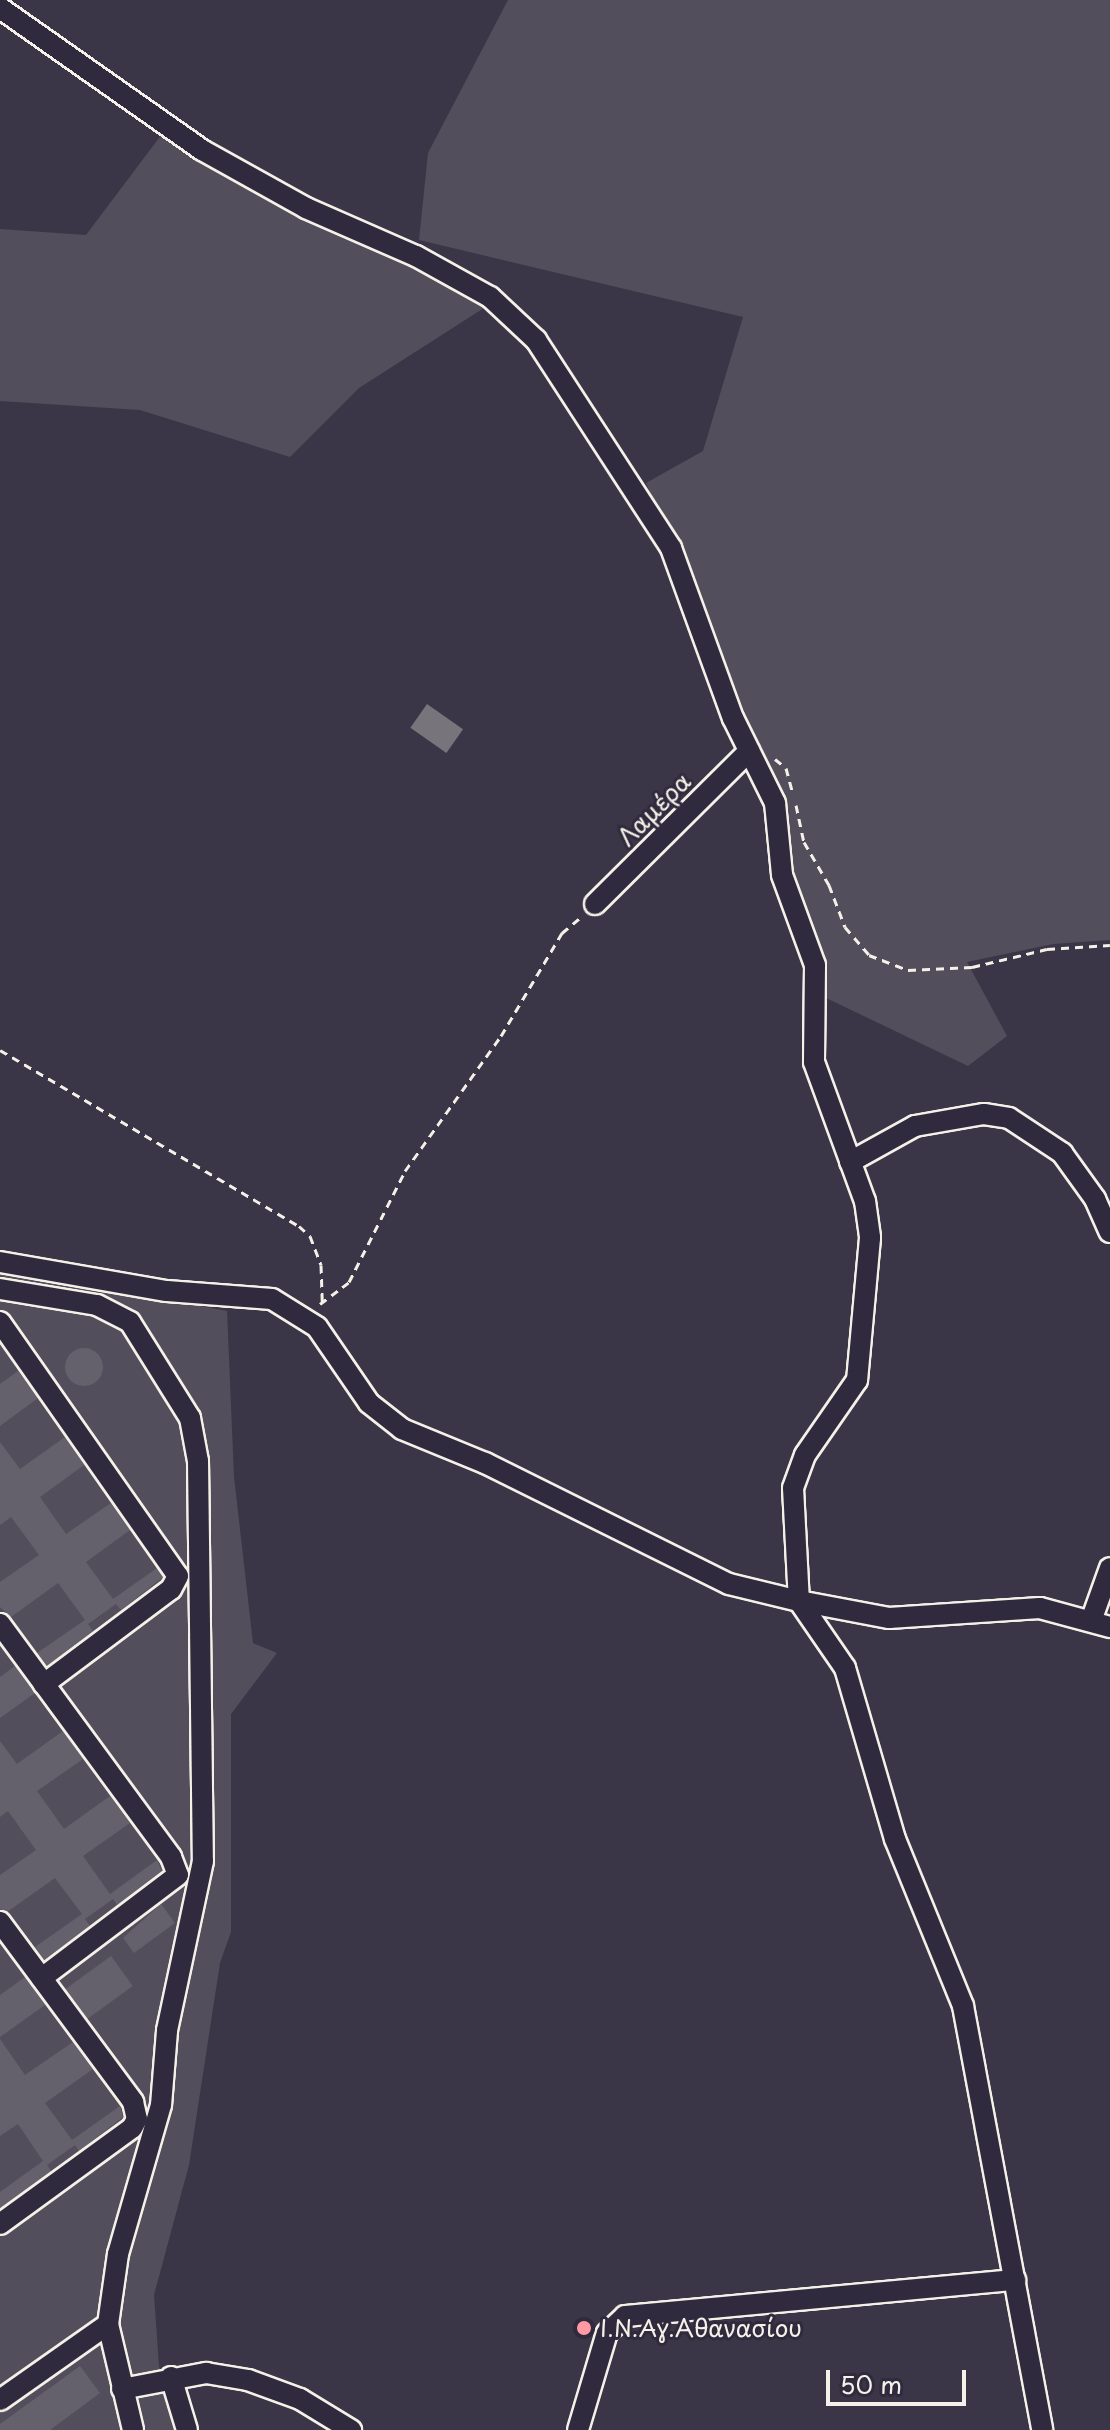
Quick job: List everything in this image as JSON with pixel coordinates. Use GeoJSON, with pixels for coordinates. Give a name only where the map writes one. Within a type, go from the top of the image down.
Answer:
{"type":"FeatureCollection","features":[{"type":"Feature","properties":{"kind":"street"},"geometry":{"type":"LineString","coordinates":[[0,8],[202,150],[306,208],[416,256],[490,297],[536,340],[671,548],[749,751],[775,803],[782,875],[815,965],[814,1062],[865,1201],[870,1238],[857,1380],[805,1455],[793,1488],[799,1601],[845,1668],[895,1839],[963,2006],[1042,2430]]}},
{"type":"Feature","properties":{"kind":"street","name":"Λαμέρα"},"geometry":{"type":"LineString","coordinates":[[595,904],[749,751]]}},
{"type":"Feature","properties":{"kind":"street"},"geometry":{"type":"LineString","coordinates":[[850,1162],[915,1126],[984,1114],[1009,1118],[1062,1153],[1095,1199],[1110,1232]]}},
{"type":"Feature","properties":{"kind":"street"},"geometry":{"type":"LineString","coordinates":[[0,1262],[167,1291],[272,1299],[309,1321],[369,1403],[402,1429],[485,1463],[729,1584],[889,1618],[1040,1608],[1101,1624],[1110,1568]]}},
{"type":"Feature","properties":{"kind":"street"},"geometry":{"type":"LineString","coordinates":[[0,1289],[97,1305],[130,1322],[190,1418],[198,1461],[203,1861],[167,2031],[161,2105],[118,2254],[108,2324],[133,2430]]}},
{"type":"Feature","properties":{"kind":"street"},"geometry":{"type":"LineString","coordinates":[[0,1322],[178,1576],[171,1589],[44,1684]]}},
{"type":"Feature","properties":{"kind":"street"},"geometry":{"type":"LineString","coordinates":[[0,1624],[171,1857],[178,1875],[42,1978]]}},
{"type":"Feature","properties":{"kind":"street"},"geometry":{"type":"LineString","coordinates":[[0,1922],[133,2102],[137,2119],[132,2128],[0,2224]]}},
{"type":"Feature","properties":{"kind":"street"},"geometry":{"type":"LineString","coordinates":[[578,2430],[607,2333],[625,2316],[1015,2280]]}},
{"type":"Feature","properties":{"kind":"street"},"geometry":{"type":"LineString","coordinates":[[0,2400],[108,2324]]}},
{"type":"Feature","properties":{"kind":"street"},"geometry":{"type":"LineString","coordinates":[[122,2389],[171,2377],[206,2373],[248,2380],[300,2399],[351,2430]]}},
{"type":"Feature","properties":{"kind":"street"},"geometry":{"type":"LineString","coordinates":[[171,2377],[187,2430]]}},
{"type":"Feature","properties":{"kind":"path"},"geometry":{"type":"LineString","coordinates":[[749,751],[769,754],[786,768],[804,842],[829,885],[845,927],[869,955],[908,970],[972,967],[1047,949],[1110,945]]}},
{"type":"Feature","properties":{"kind":"path"},"geometry":{"type":"LineString","coordinates":[[322,1302],[331,1301],[349,1282],[413,1160],[501,1036],[562,933],[595,904]]}},
{"type":"Feature","properties":{"kind":"path"},"geometry":{"type":"LineString","coordinates":[[0,1050],[299,1226],[310,1236],[321,1265],[322,1302],[309,1321]]}},
{"type":"Feature","properties":{"kind":"shaded area"},"geometry":{"type":"Polygon","coordinates":[[[508,0],[1110,0],[1110,940],[1053,944],[967,962],[1007,1036],[968,1066],[822,996],[815,937],[792,891],[770,780],[646,483],[703,451],[743,317],[419,240],[428,153],[508,0]]]}},
{"type":"Feature","properties":{"kind":"shaded area"},"geometry":{"type":"Polygon","coordinates":[[[165,130],[487,306],[359,388],[290,457],[140,410],[0,401],[0,229],[86,235],[165,130]]]}},
{"type":"Feature","properties":{"kind":"shaded area"},"geometry":{"type":"Polygon","coordinates":[[[427,704],[463,729],[446,753],[410,728],[427,704]]]}},
{"type":"Feature","properties":{"kind":"shaded area"},"geometry":{"type":"Polygon","coordinates":[[[0,1267],[227,1311],[234,1477],[253,1643],[277,1653],[231,1714],[231,1932],[220,1963],[189,2165],[154,2295],[159,2366],[178,2430],[0,2430],[0,1267]]]}},
{"type":"Feature","properties":{"kind":"building"},"geometry":{"type":"Polygon","coordinates":[[[84,1348],[98,1353],[103,1367],[98,1381],[84,1386],[70,1381],[65,1367],[70,1353],[84,1348]]]}},
{"type":"Feature","properties":{"kind":"building"},"geometry":{"type":"Polygon","coordinates":[[[18,1371],[38,1398],[0,1426],[0,1384],[18,1371]]]}},
{"type":"Feature","properties":{"kind":"building"},"geometry":{"type":"Polygon","coordinates":[[[65,1437],[84,1465],[40,1497],[66,1534],[111,1503],[130,1530],[86,1562],[113,1599],[157,1568],[163,1577],[121,1610],[116,1604],[88,1624],[93,1631],[47,1666],[37,1653],[85,1620],[58,1583],[11,1617],[0,1607],[0,1582],[39,1555],[11,1517],[0,1525],[0,1442],[20,1469],[65,1437]]]}},
{"type":"Feature","properties":{"kind":"building"},"geometry":{"type":"Polygon","coordinates":[[[15,1666],[35,1693],[0,1718],[0,1677],[15,1666]]]}},
{"type":"Feature","properties":{"kind":"building"},"geometry":{"type":"Polygon","coordinates":[[[63,1731],[83,1759],[37,1791],[64,1829],[110,1796],[130,1823],[83,1856],[110,1894],[157,1860],[162,1871],[117,1905],[113,1899],[85,1919],[90,1926],[44,1960],[35,1947],[82,1914],[55,1878],[7,1912],[0,1909],[0,1875],[36,1850],[8,1811],[0,1817],[0,1741],[17,1764],[63,1731]]]}},
{"type":"Feature","properties":{"kind":"building"},"geometry":{"type":"Polygon","coordinates":[[[161,1904],[175,1923],[134,1953],[123,1938],[161,1904]]]}},
{"type":"Feature","properties":{"kind":"building"},"geometry":{"type":"Polygon","coordinates":[[[111,1956],[133,1986],[87,2019],[65,1990],[111,1956]]]}},
{"type":"Feature","properties":{"kind":"building"},"geometry":{"type":"Polygon","coordinates":[[[25,1977],[45,2005],[0,2037],[0,1995],[25,1977]]]}},
{"type":"Feature","properties":{"kind":"building"},"geometry":{"type":"Polygon","coordinates":[[[0,2039],[25,2075],[73,2042],[93,2069],[45,2103],[72,2140],[120,2106],[123,2117],[79,2151],[75,2145],[47,2165],[51,2171],[0,2208],[0,2192],[43,2161],[18,2124],[0,2136],[0,2039]]]}},
{"type":"Feature","properties":{"kind":"building"},"geometry":{"type":"Polygon","coordinates":[[[80,2366],[100,2393],[50,2430],[0,2430],[0,2424],[80,2366]]]}},
{"type":"Feature","properties":{"kind":"place","name":"Ι.Ν.Αγ.Αθανασίου"},"geometry":{"type":"Point","coordinates":[584,2328]}}]}
